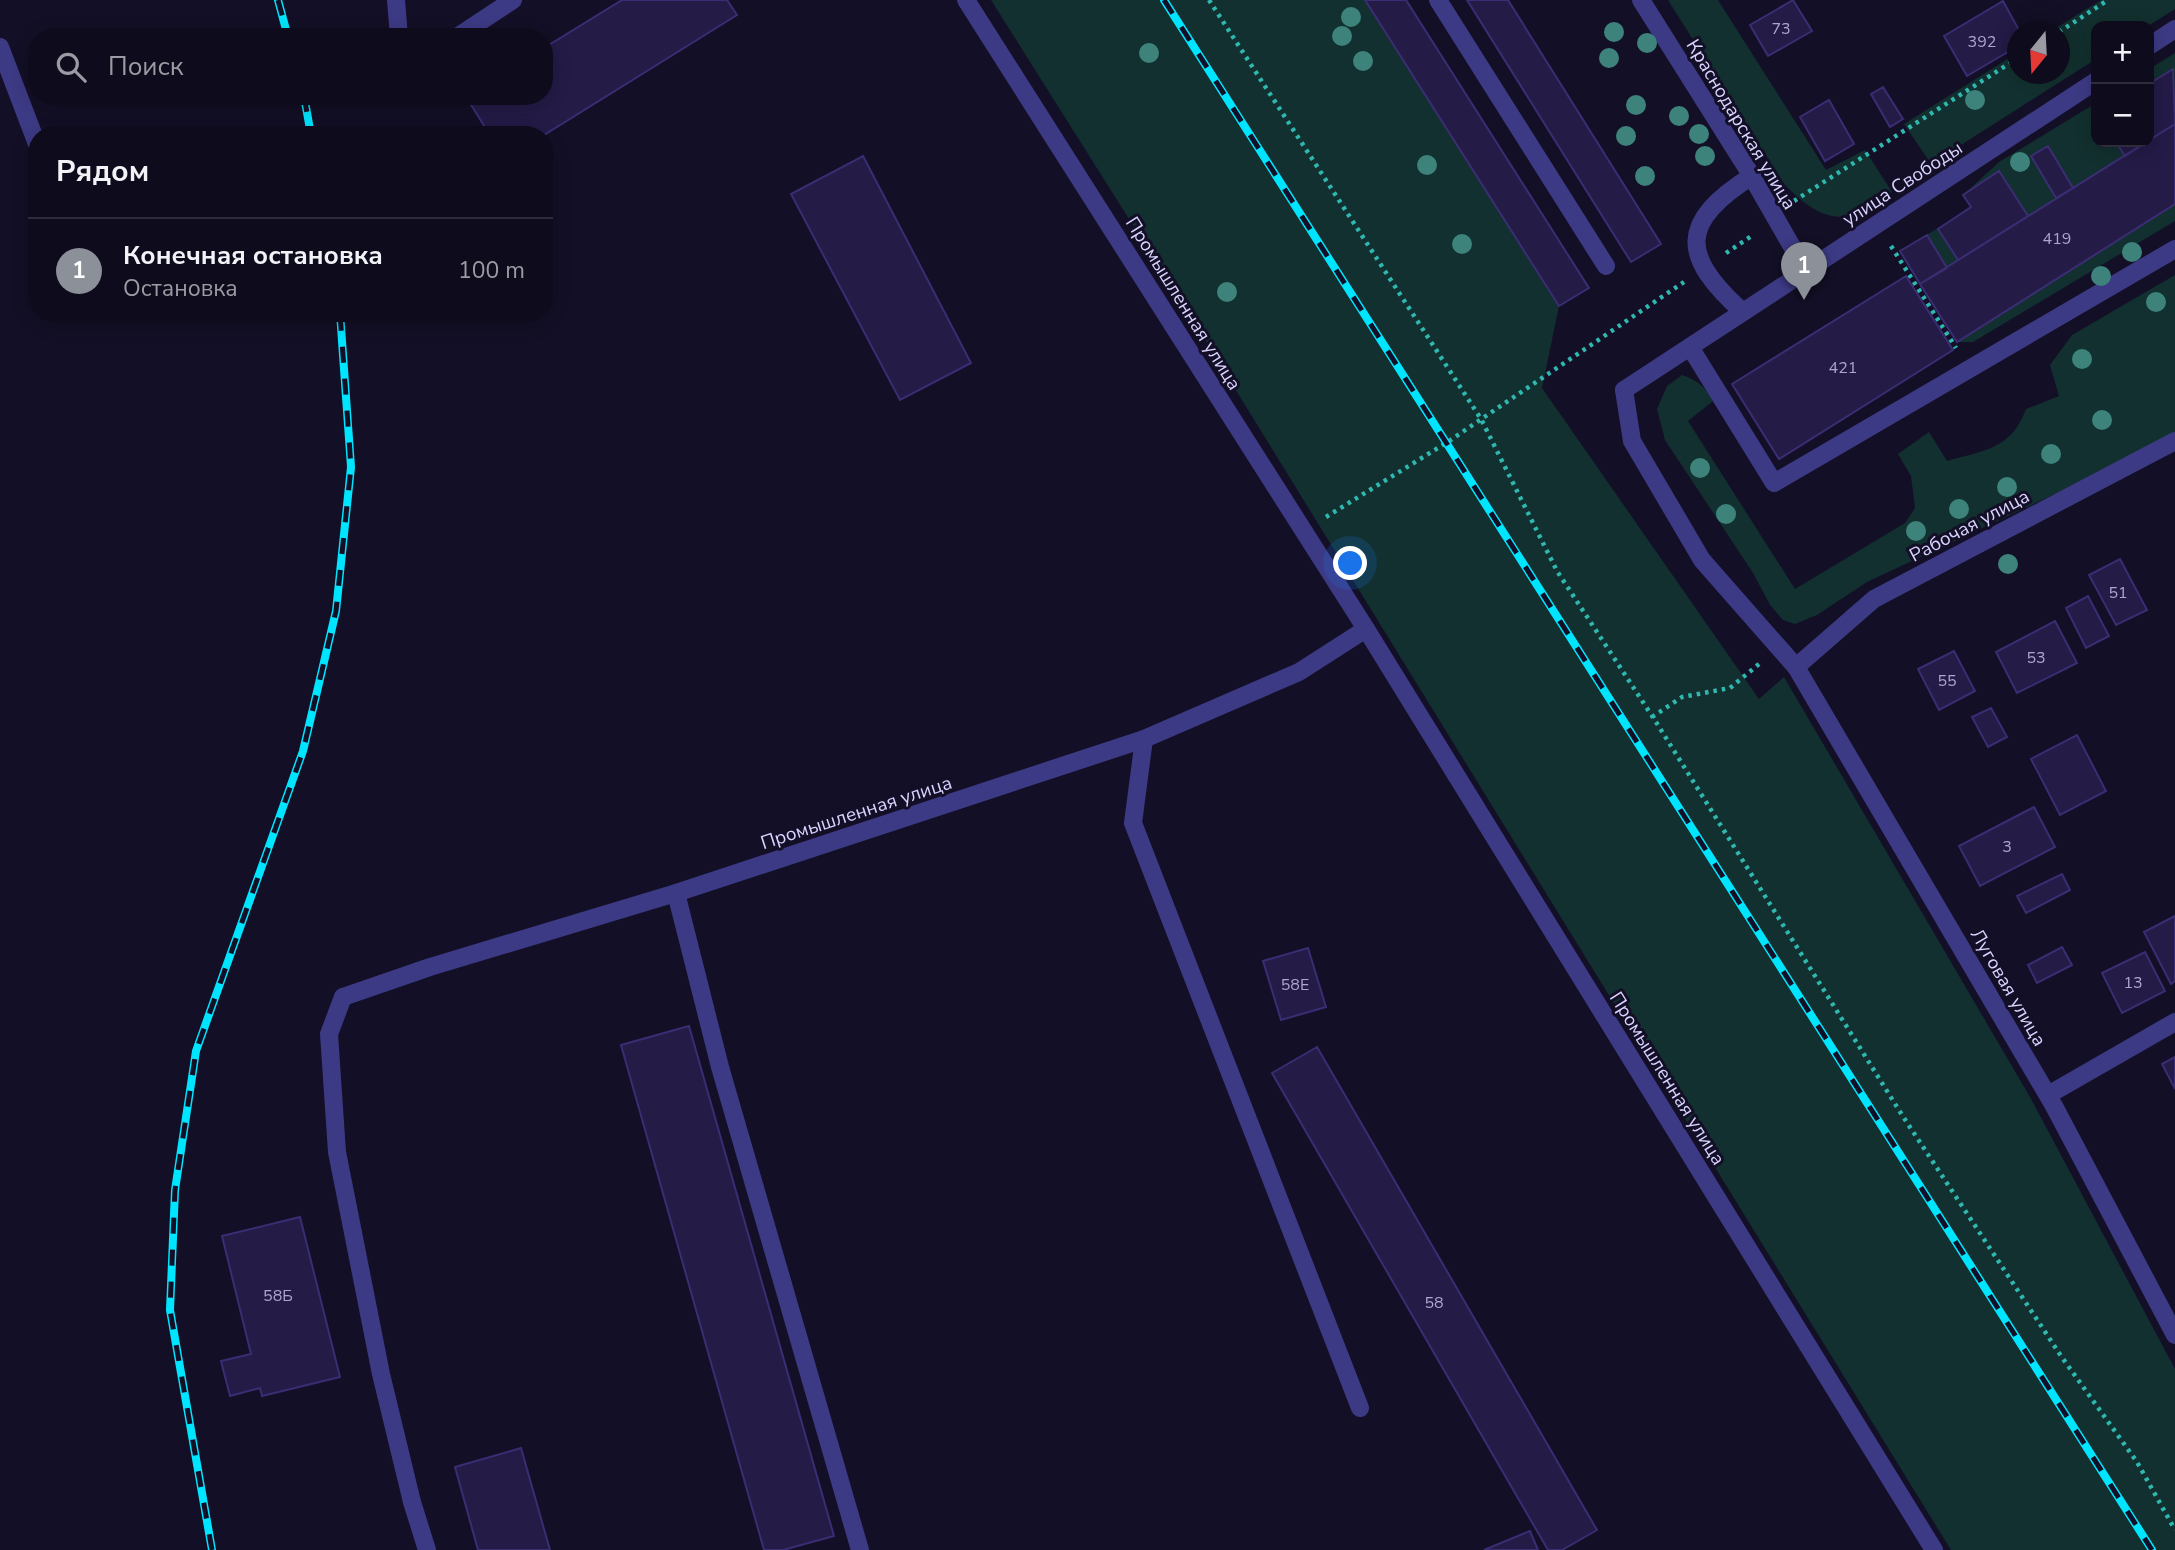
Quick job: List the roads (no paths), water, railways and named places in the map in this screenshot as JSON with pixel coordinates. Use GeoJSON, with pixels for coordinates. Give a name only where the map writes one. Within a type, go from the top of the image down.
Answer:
{"type":"FeatureCollection","features":[{"type":"Feature","properties":{"kind":"street"},"geometry":{"type":"LineString","coordinates":[[396,0],[398,28]]}},
{"type":"Feature","properties":{"kind":"street"},"geometry":{"type":"LineString","coordinates":[[471,28],[513,0]]}},
{"type":"Feature","properties":{"kind":"street","name":"Промышленная улица"},"geometry":{"type":"LineString","coordinates":[[966,0],[1366,629],[1934,1550]]}},
{"type":"Feature","properties":{"kind":"street"},"geometry":{"type":"LineString","coordinates":[[1438,0],[1606,266]]}},
{"type":"Feature","properties":{"kind":"street","name":"Краснодарская улица"},"geometry":{"type":"LineString","coordinates":[[1641,0],[1752,176],[1806,271]]}},
{"type":"Feature","properties":{"kind":"street"},"geometry":{"type":"LineString","coordinates":[[2154,43],[2175,29]]}},
{"type":"Feature","properties":{"kind":"street"},"geometry":{"type":"LineString","coordinates":[[0,47],[30,126]]}},
{"type":"Feature","properties":{"kind":"street","name":"улица Свободы"},"geometry":{"type":"LineString","coordinates":[[1625,390],[2091,84]]}},
{"type":"Feature","properties":{"kind":"street"},"geometry":{"type":"LineString","coordinates":[[1743,312],[1724,295],[1703,268],[1694,247],[1701,222],[1722,195],[1752,176]]}},
{"type":"Feature","properties":{"kind":"street"},"geometry":{"type":"LineString","coordinates":[[1690,347],[1774,483],[2175,249]]}},
{"type":"Feature","properties":{"kind":"street","name":"Луговая улица"},"geometry":{"type":"LineString","coordinates":[[1625,390],[1632,441],[1702,560],[1796,667],[2048,1095],[2175,1335]]}},
{"type":"Feature","properties":{"kind":"street","name":"Рабочая улица"},"geometry":{"type":"LineString","coordinates":[[1796,667],[1874,599],[2175,442]]}},
{"type":"Feature","properties":{"kind":"street","name":"Промышленная улица"},"geometry":{"type":"LineString","coordinates":[[427,1550],[412,1502],[381,1374],[337,1152],[330,1034],[343,997],[430,967],[676,893],[1144,739],[1300,672],[1366,629]]}},
{"type":"Feature","properties":{"kind":"street"},"geometry":{"type":"LineString","coordinates":[[1144,739],[1133,823],[1360,1408]]}},
{"type":"Feature","properties":{"kind":"street"},"geometry":{"type":"LineString","coordinates":[[676,893],[720,1067],[860,1550]]}},
{"type":"Feature","properties":{"kind":"street"},"geometry":{"type":"LineString","coordinates":[[2048,1095],[2175,1022]]}},
{"type":"Feature","properties":{"kind":"railway"},"geometry":{"type":"LineString","coordinates":[[278,0],[286,28]]}},
{"type":"Feature","properties":{"kind":"railway"},"geometry":{"type":"LineString","coordinates":[[1164,0],[2152,1550]]}},
{"type":"Feature","properties":{"kind":"railway"},"geometry":{"type":"LineString","coordinates":[[306,105],[309,126]]}},
{"type":"Feature","properties":{"kind":"railway"},"geometry":{"type":"LineString","coordinates":[[212,1550],[170,1310],[175,1190],[196,1051],[303,751],[336,611],[351,467],[341,322]]}},
{"type":"Feature","properties":{"kind":"place","name":"Конечная остановка"},"geometry":{"type":"Point","coordinates":[1804,300]}}]}
